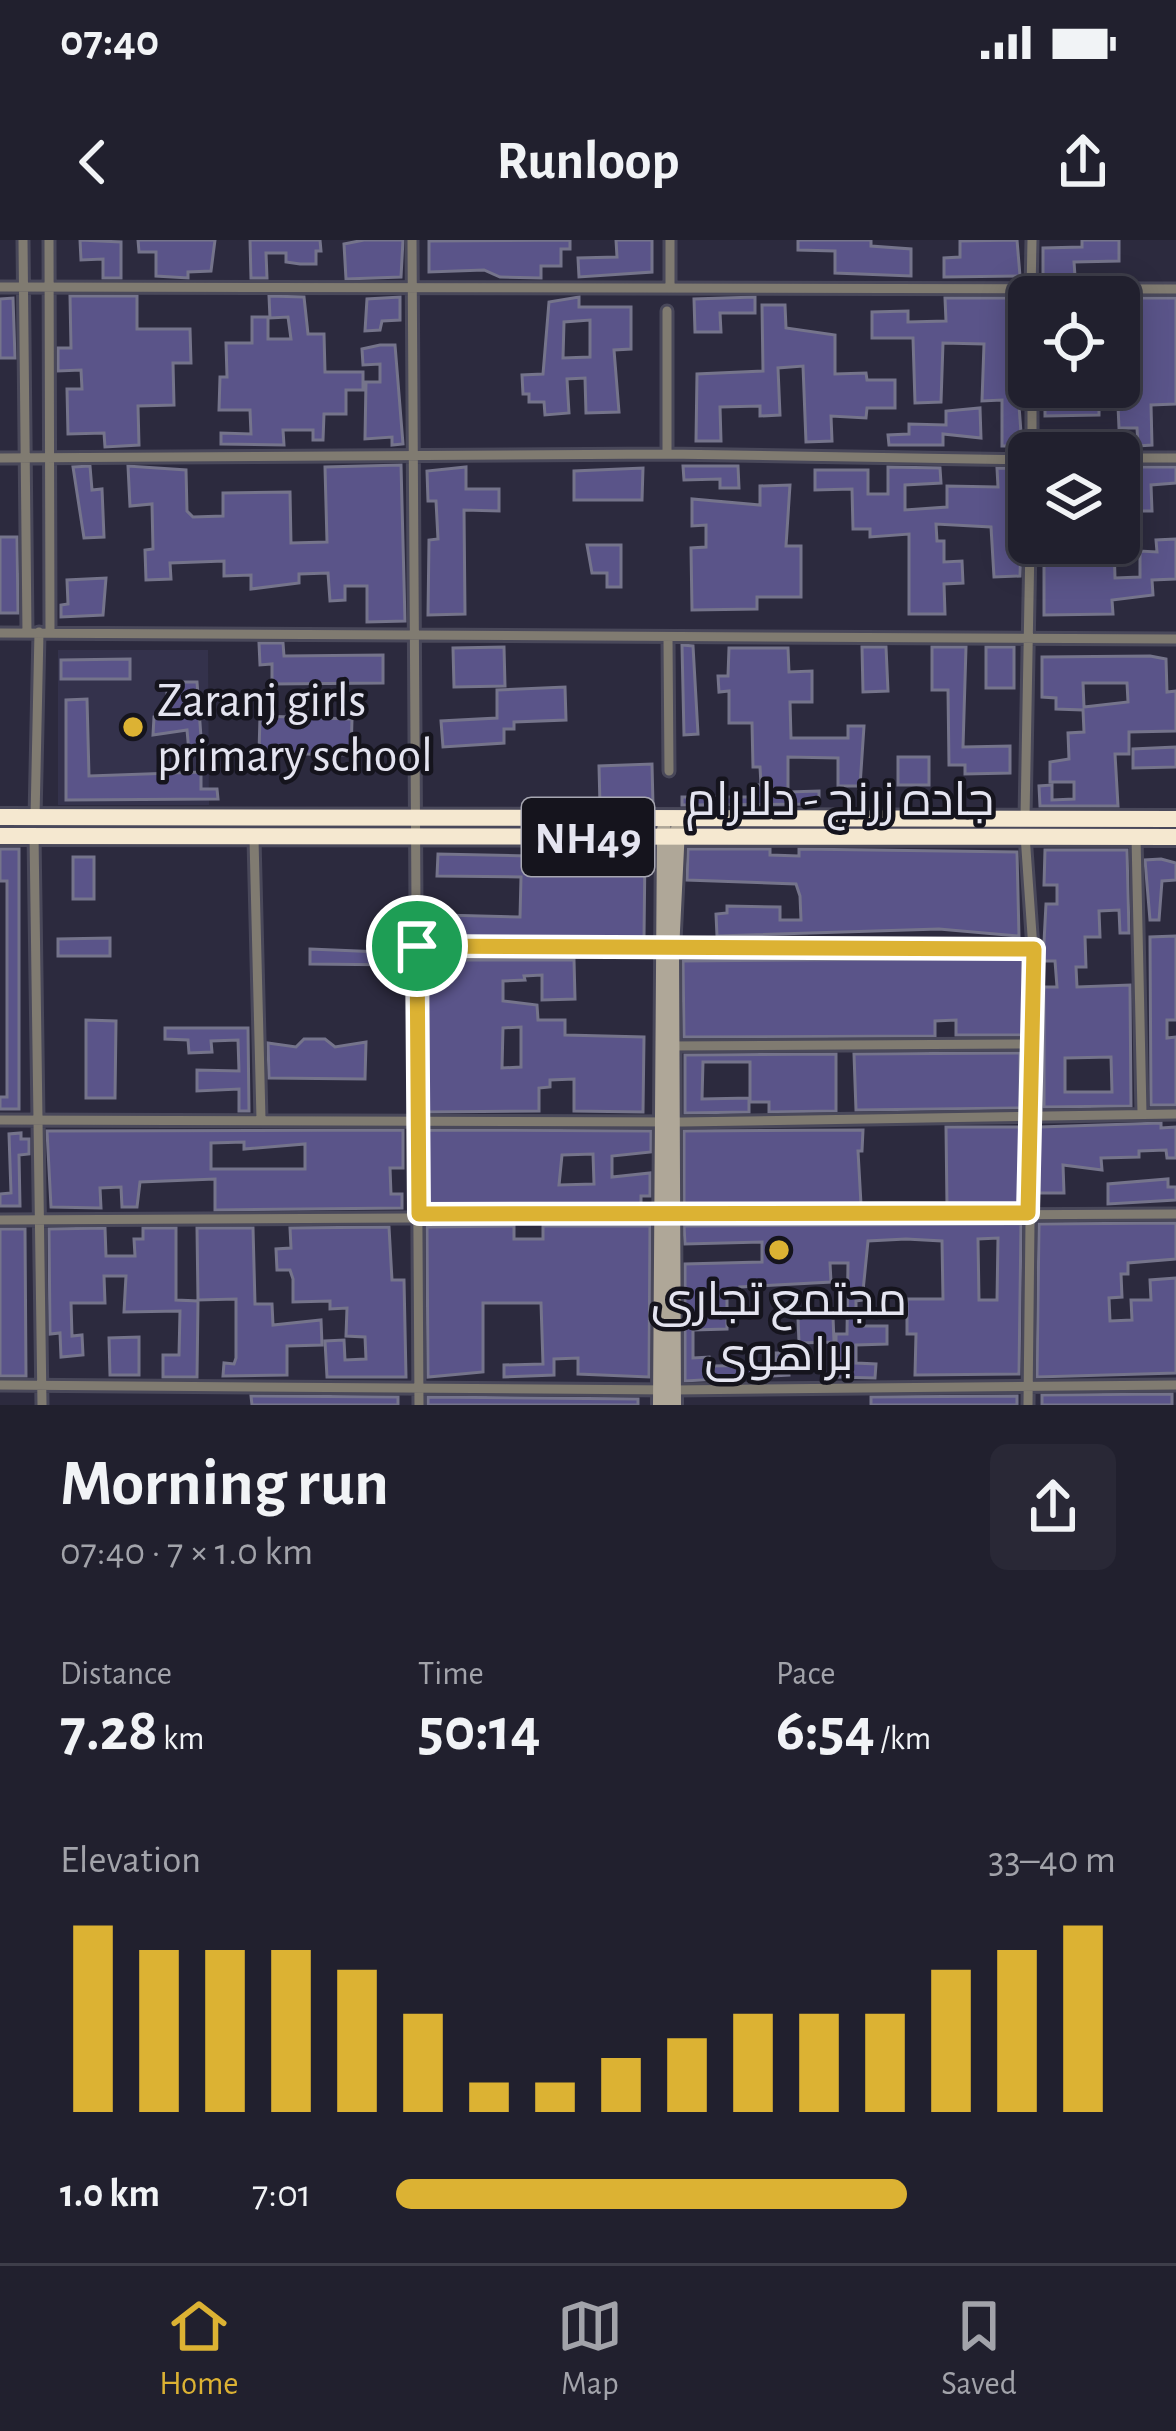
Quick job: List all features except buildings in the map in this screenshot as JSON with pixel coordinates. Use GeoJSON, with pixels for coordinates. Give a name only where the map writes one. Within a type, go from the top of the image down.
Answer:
{"type":"FeatureCollection","features":[{"type":"Feature","properties":{"kind":"highway","name":"جاده زرنج - دلارام"},"geometry":{"type":"LineString","coordinates":[[0,817],[35,826],[254,839],[1025,818],[1176,819]]}},
{"type":"Feature","properties":{"kind":"highway","name":"جاده زرنج - دلارام"},"geometry":{"type":"LineString","coordinates":[[0,836],[35,826],[412,818],[1025,837],[1176,837]]}},
{"type":"Feature","properties":{"kind":"main road"},"geometry":{"type":"LineString","coordinates":[[667,1398],[671,828]]}},
{"type":"Feature","properties":{"kind":"street"},"geometry":{"type":"LineString","coordinates":[[23,240],[27,457],[39,632]]}},
{"type":"Feature","properties":{"kind":"street"},"geometry":{"type":"LineString","coordinates":[[42,1405],[35,826],[39,632],[50,457],[49,240]]}},
{"type":"Feature","properties":{"kind":"street"},"geometry":{"type":"LineString","coordinates":[[412,240],[419,1405]]}},
{"type":"Feature","properties":{"kind":"street"},"geometry":{"type":"LineString","coordinates":[[670,240],[670,285]]}},
{"type":"Feature","properties":{"kind":"street"},"geometry":{"type":"LineString","coordinates":[[1031,276],[1032,240]]}},
{"type":"Feature","properties":{"kind":"street"},"geometry":{"type":"LineString","coordinates":[[0,286],[670,285],[1008,293]]}},
{"type":"Feature","properties":{"kind":"street"},"geometry":{"type":"LineString","coordinates":[[1140,291],[1176,290]]}},
{"type":"Feature","properties":{"kind":"street"},"geometry":{"type":"LineString","coordinates":[[667,310],[667,454]]}},
{"type":"Feature","properties":{"kind":"street"},"geometry":{"type":"LineString","coordinates":[[0,458],[1008,456]]}},
{"type":"Feature","properties":{"kind":"street"},"geometry":{"type":"LineString","coordinates":[[1140,458],[1176,458]]}},
{"type":"Feature","properties":{"kind":"street"},"geometry":{"type":"LineString","coordinates":[[1028,1405],[1034,949],[1025,837],[1029,564]]}},
{"type":"Feature","properties":{"kind":"street"},"geometry":{"type":"LineString","coordinates":[[0,633],[1176,639]]}},
{"type":"Feature","properties":{"kind":"street"},"geometry":{"type":"LineString","coordinates":[[668,638],[669,771]]}},
{"type":"Feature","properties":{"kind":"street"},"geometry":{"type":"LineString","coordinates":[[1136,837],[1142,1113]]}},
{"type":"Feature","properties":{"kind":"street"},"geometry":{"type":"LineString","coordinates":[[254,839],[261,1119]]}},
{"type":"Feature","properties":{"kind":"street"},"geometry":{"type":"LineString","coordinates":[[417,946],[667,951],[1034,949]]}},
{"type":"Feature","properties":{"kind":"street"},"geometry":{"type":"LineString","coordinates":[[669,1046],[1031,1044]]}},
{"type":"Feature","properties":{"kind":"street"},"geometry":{"type":"LineString","coordinates":[[0,1120],[1176,1114]]}},
{"type":"Feature","properties":{"kind":"street"},"geometry":{"type":"LineString","coordinates":[[0,1220],[419,1214],[1176,1214]]}},
{"type":"Feature","properties":{"kind":"street"},"geometry":{"type":"LineString","coordinates":[[0,1384],[419,1388],[667,1398],[1028,1384],[1176,1384]]}},
{"type":"Feature","properties":{"kind":"shaded area","name":"Zaranj girls primary school"},"geometry":{"type":"Polygon","coordinates":[[[58,650],[208,650],[209,805],[58,805],[58,650]]]}},
{"type":"Feature","properties":{"kind":"place","name":"Zaranj girls primary school"},"geometry":{"type":"Point","coordinates":[133,727]}},
{"type":"Feature","properties":{"kind":"place","name":"مجتمع تجاری براهوی"},"geometry":{"type":"Point","coordinates":[779,1250]}},
{"type":"Feature","properties":{"kind":"route"},"geometry":{"type":"LineString","coordinates":[[417,946],[662,951],[1034,949],[1028,1213],[419,1214],[417,946]]}}]}
